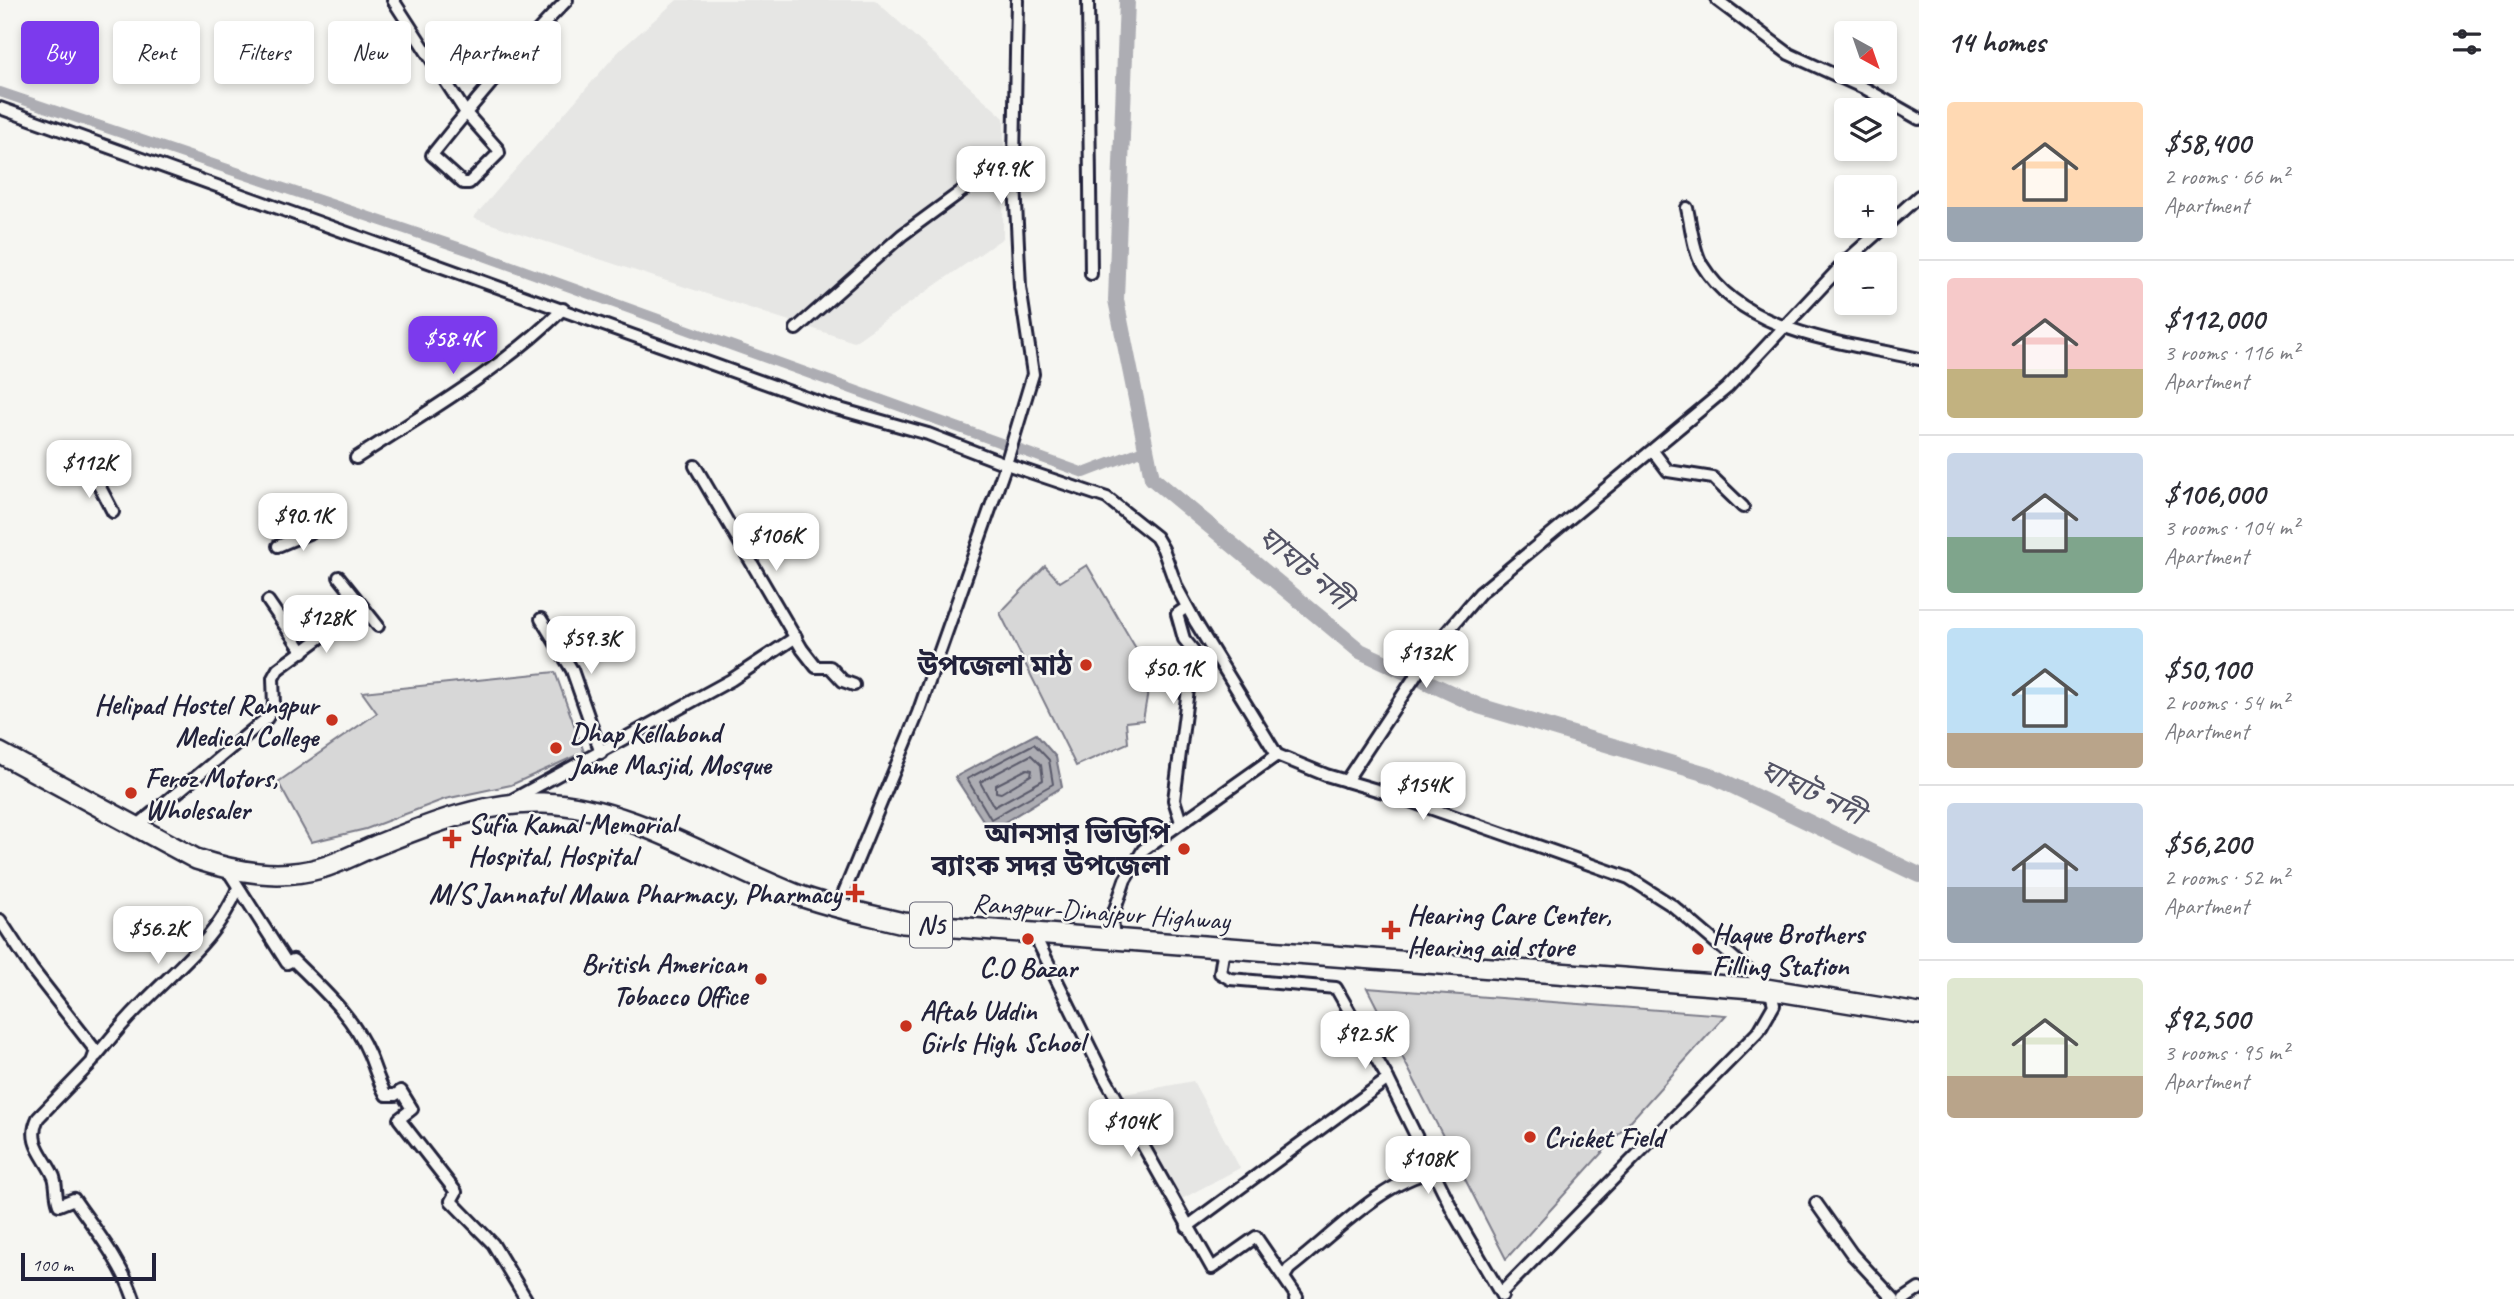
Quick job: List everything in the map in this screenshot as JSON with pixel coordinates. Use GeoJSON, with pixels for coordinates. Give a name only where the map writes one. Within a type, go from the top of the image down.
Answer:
{"type":"FeatureCollection","features":[{"type":"Feature","properties":{"kind":"highway","name":"Rangpur-Dinajpur Highway"},"geometry":{"type":"LineString","coordinates":[[0,753],[138,825],[196,859],[227,869],[277,874],[320,869],[404,834],[503,805],[543,803],[584,808],[647,829],[797,895],[903,923],[1770,989],[1919,1014]]}},
{"type":"Feature","properties":{"kind":"street"},"geometry":{"type":"LineString","coordinates":[[393,0],[466,113],[499,153],[469,183],[463,183],[432,155],[466,113],[535,32],[568,0]]}},
{"type":"Feature","properties":{"kind":"street"},"geometry":{"type":"LineString","coordinates":[[838,907],[918,713],[1006,462],[1033,374],[1020,286],[1014,152],[1017,0]]}},
{"type":"Feature","properties":{"kind":"street"},"geometry":{"type":"LineString","coordinates":[[1088,0],[1091,274]]}},
{"type":"Feature","properties":{"kind":"street"},"geometry":{"type":"LineString","coordinates":[[1717,0],[1790,54],[1866,89],[1919,119]]}},
{"type":"Feature","properties":{"kind":"street"},"geometry":{"type":"LineString","coordinates":[[0,108],[829,406],[928,434],[1107,498],[1156,537],[1187,607],[1277,755],[1346,781],[1564,853],[1629,878],[1673,906],[1770,989],[1774,1005],[1759,1031],[1502,1296],[1456,1217],[1388,1079],[1336,988],[1230,979],[1220,974],[1224,948]]}},
{"type":"Feature","properties":{"kind":"street"},"geometry":{"type":"LineString","coordinates":[[796,329],[902,234],[1014,152]]}},
{"type":"Feature","properties":{"kind":"street"},"geometry":{"type":"LineString","coordinates":[[1346,781],[1436,645],[1480,593],[1727,388],[1847,260],[1919,196]]}},
{"type":"Feature","properties":{"kind":"street"},"geometry":{"type":"LineString","coordinates":[[1687,208],[1701,263],[1728,297],[1785,327],[1919,359]]}},
{"type":"Feature","properties":{"kind":"street"},"geometry":{"type":"LineString","coordinates":[[356,458],[488,373],[524,346],[563,309]]}},
{"type":"Feature","properties":{"kind":"street"},"geometry":{"type":"LineString","coordinates":[[1653,451],[1668,471],[1713,478],[1744,507]]}},
{"type":"Feature","properties":{"kind":"street"},"geometry":{"type":"LineString","coordinates":[[695,466],[816,667],[831,667],[843,681],[854,685]]}},
{"type":"Feature","properties":{"kind":"street"},"geometry":{"type":"LineString","coordinates":[[93,474],[113,512]]}},
{"type":"Feature","properties":{"kind":"street"},"geometry":{"type":"LineString","coordinates":[[278,547],[316,530]]}},
{"type":"Feature","properties":{"kind":"street"},"geometry":{"type":"LineString","coordinates":[[339,577],[378,626]]}},
{"type":"Feature","properties":{"kind":"street"},"geometry":{"type":"LineString","coordinates":[[268,601],[303,652]]}},
{"type":"Feature","properties":{"kind":"street"},"geometry":{"type":"LineString","coordinates":[[138,825],[267,718],[274,706],[275,674],[362,607]]}},
{"type":"Feature","properties":{"kind":"street"},"geometry":{"type":"LineString","coordinates":[[1181,822],[1174,800],[1193,650],[1184,639],[1177,614],[1187,607]]}},
{"type":"Feature","properties":{"kind":"street"},"geometry":{"type":"LineString","coordinates":[[541,619],[572,670],[601,753]]}},
{"type":"Feature","properties":{"kind":"street"},"geometry":{"type":"LineString","coordinates":[[503,805],[731,680],[796,637]]}},
{"type":"Feature","properties":{"kind":"street"},"geometry":{"type":"LineString","coordinates":[[1114,940],[1112,918],[1125,880],[1143,850],[1277,755]]}},
{"type":"Feature","properties":{"kind":"street"},"geometry":{"type":"LineString","coordinates":[[227,869],[287,963],[293,960],[340,1007],[369,1054],[377,1079],[386,1095],[395,1095],[401,1091],[411,1109],[399,1119],[456,1192],[451,1201],[493,1244],[526,1299]]}},
{"type":"Feature","properties":{"kind":"street"},"geometry":{"type":"LineString","coordinates":[[134,1299],[129,1283],[75,1199],[59,1205],[55,1195],[54,1177],[35,1146],[34,1126],[38,1118],[142,1003],[195,954],[227,915],[238,888]]}},
{"type":"Feature","properties":{"kind":"street"},"geometry":{"type":"LineString","coordinates":[[0,920],[32,969],[94,1048],[96,1056]]}},
{"type":"Feature","properties":{"kind":"street"},"geometry":{"type":"LineString","coordinates":[[1034,934],[1075,1022],[1212,1268],[1256,1237],[1297,1297],[1295,1299]]}},
{"type":"Feature","properties":{"kind":"street"},"geometry":{"type":"LineString","coordinates":[[1187,1227],[1388,1079]]}},
{"type":"Feature","properties":{"kind":"street"},"geometry":{"type":"LineString","coordinates":[[1284,1277],[1289,1269],[1388,1189],[1413,1175],[1434,1171]]}},
{"type":"Feature","properties":{"kind":"street"},"geometry":{"type":"LineString","coordinates":[[1816,1203],[1852,1254],[1895,1299]]}},
{"type":"Feature","properties":{"kind":"street"},"geometry":{"type":"LineString","coordinates":[[1904,1299],[1919,1289]]}},
{"type":"Feature","properties":{"kind":"shaded area"},"geometry":{"type":"Polygon","coordinates":[[[677,0],[875,0],[1004,118],[1003,238],[854,342],[473,218],[619,51],[677,0]]]}},
{"type":"Feature","properties":{"kind":"shaded area","name":"উপজেলা মাঠ"},"geometry":{"type":"Polygon","coordinates":[[[1087,565],[1151,674],[1143,720],[1126,722],[1128,743],[1076,766],[1000,613],[1045,566],[1060,582],[1087,565]]]}},
{"type":"Feature","properties":{"kind":"shaded area"},"geometry":{"type":"Polygon","coordinates":[[[555,672],[584,752],[511,785],[445,799],[366,829],[311,842],[278,782],[377,713],[362,692],[555,672]]]}},
{"type":"Feature","properties":{"kind":"shaded area","name":"Cricket Field"},"geometry":{"type":"Polygon","coordinates":[[[1367,988],[1726,1015],[1506,1259],[1367,988]]]}},
{"type":"Feature","properties":{"kind":"shaded area"},"geometry":{"type":"Polygon","coordinates":[[[1193,1081],[1240,1168],[1176,1202],[1120,1095],[1193,1081]]]}},
{"type":"Feature","properties":{"kind":"water"},"geometry":{"type":"Polygon","coordinates":[[[1036,734],[1056,757],[1062,787],[990,831],[955,777],[1036,734]]]}},
{"type":"Feature","properties":{"kind":"waterway","name":"ঘাঘট নদী"},"geometry":{"type":"LineString","coordinates":[[1127,0],[1116,300],[1152,478],[1360,651],[1479,706],[1710,775],[1919,875]]}},
{"type":"Feature","properties":{"kind":"waterway"},"geometry":{"type":"LineString","coordinates":[[0,92],[473,252],[1084,473],[1146,449]]}},
{"type":"Feature","properties":{"kind":"place","name":"উপজেলা মাঠ"},"geometry":{"type":"Point","coordinates":[1086,665]}},
{"type":"Feature","properties":{"kind":"place","name":"Helipad Hostel Rangpur Medical College"},"geometry":{"type":"Point","coordinates":[332,720]}},
{"type":"Feature","properties":{"kind":"place","name":"Dhap Kellabond Jame Masjid, Mosque"},"geometry":{"type":"Point","coordinates":[556,748]}},
{"type":"Feature","properties":{"kind":"place","name":"Feroz Motors, Wholesaler"},"geometry":{"type":"Point","coordinates":[131,793]}},
{"type":"Feature","properties":{"kind":"place","name":"Sufia Kamal Memorial Hospital, Hospital"},"geometry":{"type":"Point","coordinates":[452,839]}},
{"type":"Feature","properties":{"kind":"place","name":"আনসার ভিডিপি ব্যাংক সদর উপজেলা"},"geometry":{"type":"Point","coordinates":[1184,849]}},
{"type":"Feature","properties":{"kind":"place","name":"M/S Jannatul Mawa Pharmacy, Pharmacy"},"geometry":{"type":"Point","coordinates":[855,893]}},
{"type":"Feature","properties":{"kind":"place","name":"Hearing Care Center, Hearing aid store"},"geometry":{"type":"Point","coordinates":[1391,930]}},
{"type":"Feature","properties":{"kind":"place","name":"C.O Bazar"},"geometry":{"type":"Point","coordinates":[1028,939]}},
{"type":"Feature","properties":{"kind":"place","name":"Haque Brothers Filling Station"},"geometry":{"type":"Point","coordinates":[1698,949]}},
{"type":"Feature","properties":{"kind":"place","name":"British American Tobacco Office"},"geometry":{"type":"Point","coordinates":[761,979]}},
{"type":"Feature","properties":{"kind":"place","name":"Aftab Uddin Girls High School"},"geometry":{"type":"Point","coordinates":[906,1026]}},
{"type":"Feature","properties":{"kind":"place","name":"Cricket Field"},"geometry":{"type":"Point","coordinates":[1530,1137]}}]}
